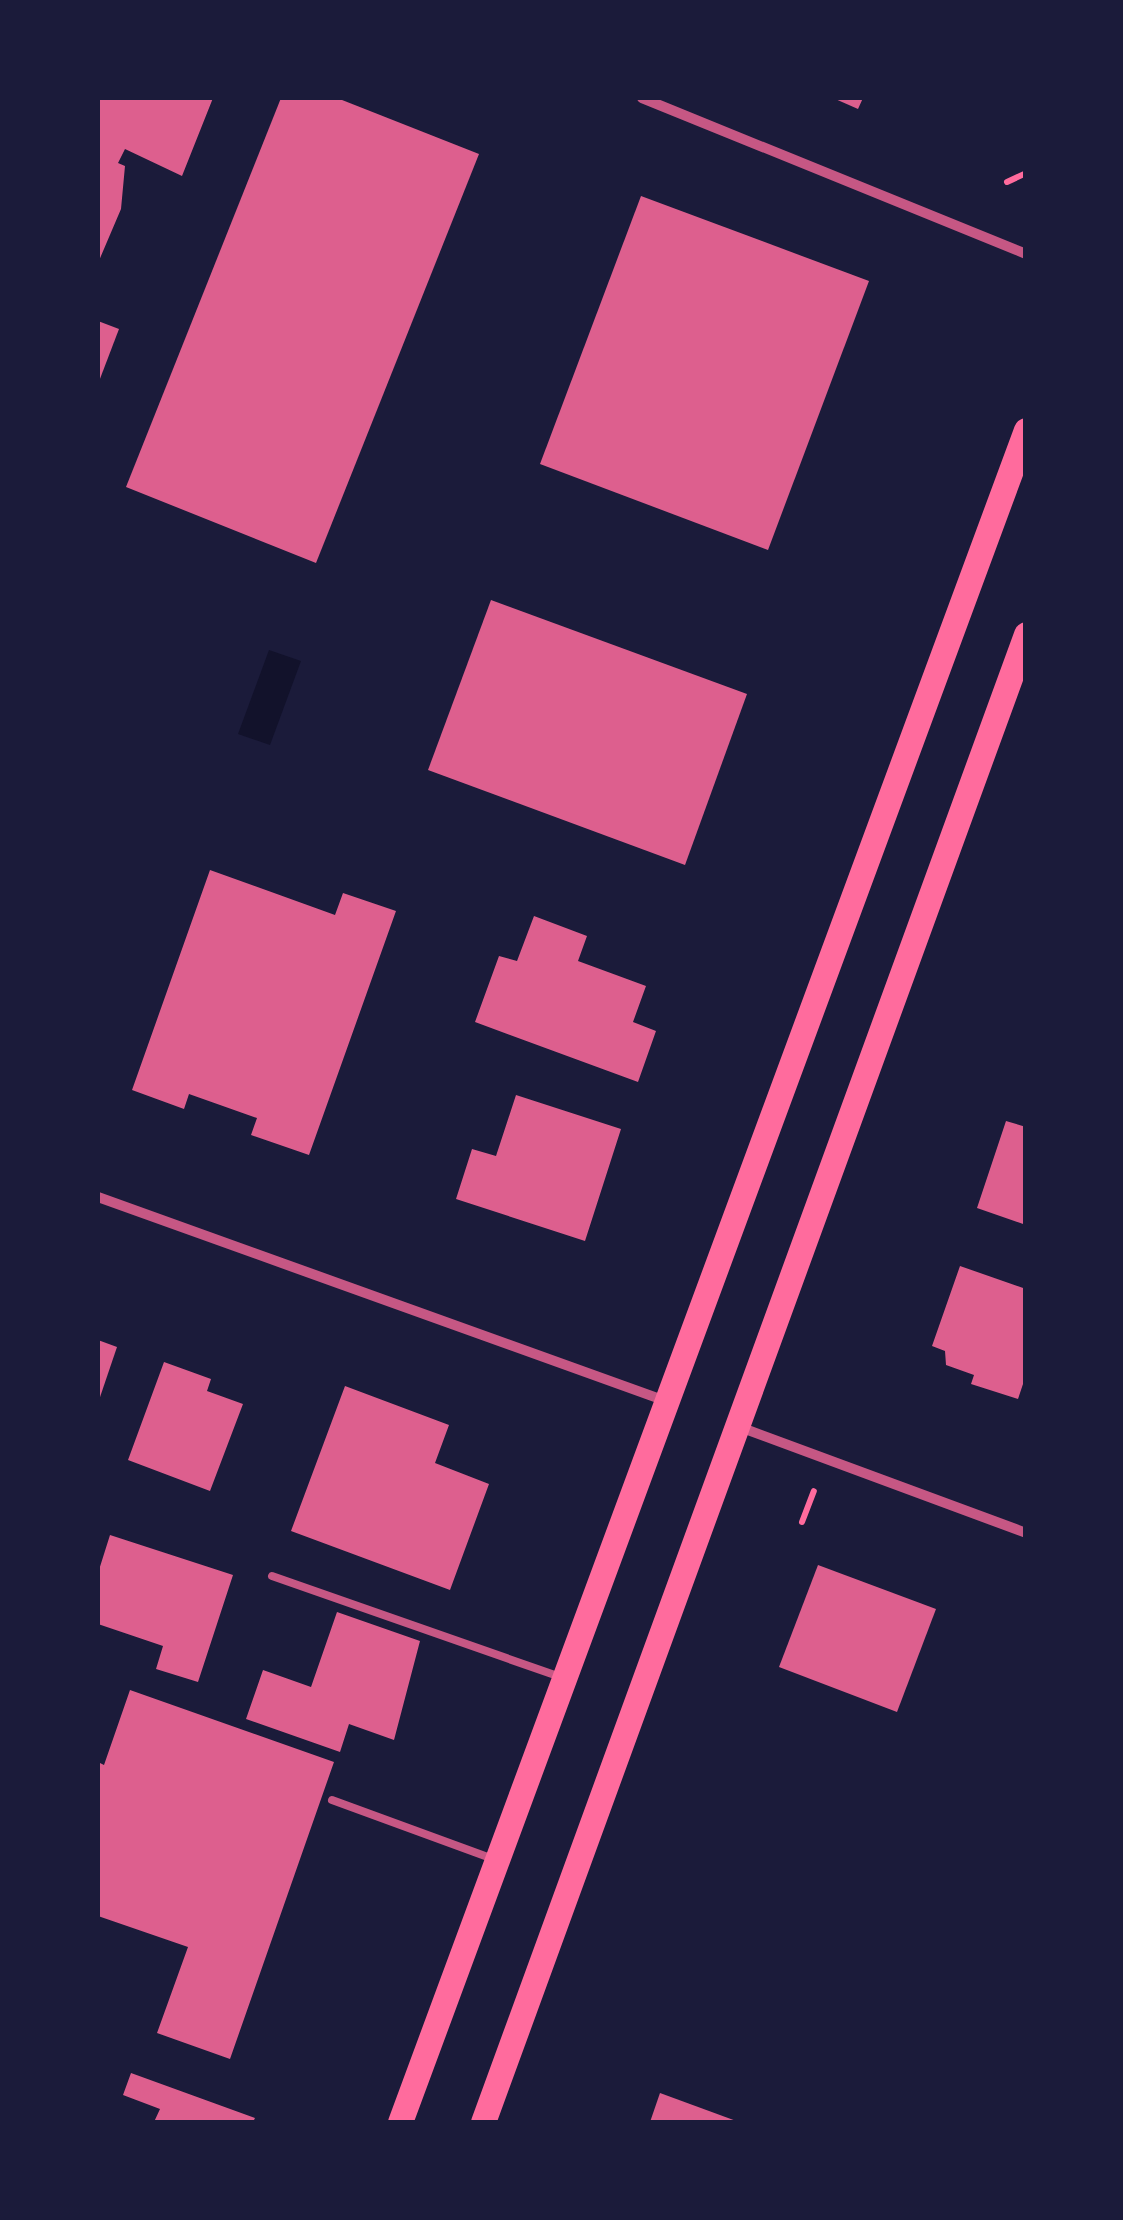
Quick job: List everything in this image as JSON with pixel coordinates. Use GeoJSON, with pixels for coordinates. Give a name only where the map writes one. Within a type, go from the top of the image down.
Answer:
{"type":"FeatureCollection","features":[{"type":"Feature","properties":{"kind":"main road"},"geometry":{"type":"LineString","coordinates":[[400,2122],[663,1400],[1026,430]]}},
{"type":"Feature","properties":{"kind":"main road"},"geometry":{"type":"LineString","coordinates":[[483,2122],[1026,634]]}},
{"type":"Feature","properties":{"kind":"street"},"geometry":{"type":"LineString","coordinates":[[642,98],[1026,254]]}},
{"type":"Feature","properties":{"kind":"street"},"geometry":{"type":"LineString","coordinates":[[98,1197],[663,1400]]}},
{"type":"Feature","properties":{"kind":"street"},"geometry":{"type":"LineString","coordinates":[[736,1425],[1026,1534]]}},
{"type":"Feature","properties":{"kind":"lane"},"geometry":{"type":"LineString","coordinates":[[272,1576],[564,1679]]}},
{"type":"Feature","properties":{"kind":"lane"},"geometry":{"type":"LineString","coordinates":[[332,1800],[497,1860]]}},
{"type":"Feature","properties":{"kind":"path"},"geometry":{"type":"LineString","coordinates":[[1007,182],[1026,173]]}},
{"type":"Feature","properties":{"kind":"shaded area"},"geometry":{"type":"Polygon","coordinates":[[[269,650],[301,661],[270,745],[238,734],[269,650]]]}},
{"type":"Feature","properties":{"kind":"building"},"geometry":{"type":"Polygon","coordinates":[[[98,98],[213,98],[182,176],[125,149],[118,163],[125,166],[121,209],[98,263],[98,98]]]}},
{"type":"Feature","properties":{"kind":"building"},"geometry":{"type":"Polygon","coordinates":[[[281,98],[337,98],[479,154],[316,563],[126,487],[281,98]]]}},
{"type":"Feature","properties":{"kind":"building"},"geometry":{"type":"Polygon","coordinates":[[[833,98],[863,98],[858,109],[833,98]]]}},
{"type":"Feature","properties":{"kind":"building"},"geometry":{"type":"Polygon","coordinates":[[[641,196],[869,281],[768,550],[540,464],[641,196]]]}},
{"type":"Feature","properties":{"kind":"building"},"geometry":{"type":"Polygon","coordinates":[[[98,321],[119,329],[98,384],[98,321]]]}},
{"type":"Feature","properties":{"kind":"building"},"geometry":{"type":"Polygon","coordinates":[[[491,600],[747,694],[685,865],[428,770],[491,600]]]}},
{"type":"Feature","properties":{"kind":"building"},"geometry":{"type":"Polygon","coordinates":[[[210,870],[335,915],[343,893],[396,911],[309,1155],[251,1135],[257,1118],[189,1094],[184,1109],[132,1090],[210,870]]]}},
{"type":"Feature","properties":{"kind":"building"},"geometry":{"type":"Polygon","coordinates":[[[534,916],[587,936],[578,961],[646,986],[633,1022],[656,1031],[638,1082],[475,1022],[499,956],[517,961],[534,916]]]}},
{"type":"Feature","properties":{"kind":"building"},"geometry":{"type":"Polygon","coordinates":[[[516,1095],[621,1129],[585,1241],[456,1199],[472,1149],[496,1156],[516,1095]]]}},
{"type":"Feature","properties":{"kind":"building"},"geometry":{"type":"Polygon","coordinates":[[[1006,1121],[1026,1127],[1026,1225],[977,1208],[1006,1121]]]}},
{"type":"Feature","properties":{"kind":"building"},"geometry":{"type":"Polygon","coordinates":[[[960,1266],[1026,1289],[1026,1375],[1018,1399],[971,1384],[974,1375],[946,1365],[945,1351],[932,1346],[960,1266]]]}},
{"type":"Feature","properties":{"kind":"building"},"geometry":{"type":"Polygon","coordinates":[[[98,1340],[117,1347],[98,1403],[98,1340]]]}},
{"type":"Feature","properties":{"kind":"building"},"geometry":{"type":"Polygon","coordinates":[[[164,1362],[211,1379],[207,1391],[243,1404],[210,1491],[128,1460],[164,1362]]]}},
{"type":"Feature","properties":{"kind":"building"},"geometry":{"type":"Polygon","coordinates":[[[345,1386],[449,1425],[435,1463],[489,1484],[450,1590],[291,1531],[345,1386]]]}},
{"type":"Feature","properties":{"kind":"building"},"geometry":{"type":"Polygon","coordinates":[[[110,1535],[233,1575],[198,1682],[156,1669],[163,1646],[98,1624],[98,1573],[110,1535]]]}},
{"type":"Feature","properties":{"kind":"building"},"geometry":{"type":"Polygon","coordinates":[[[818,1565],[936,1609],[897,1712],[779,1667],[818,1565]]]}},
{"type":"Feature","properties":{"kind":"building"},"geometry":{"type":"Polygon","coordinates":[[[337,1612],[420,1641],[394,1740],[349,1724],[340,1752],[246,1719],[263,1670],[311,1687],[337,1612]]]}},
{"type":"Feature","properties":{"kind":"building"},"geometry":{"type":"Polygon","coordinates":[[[130,1690],[334,1762],[230,2059],[157,2033],[188,1947],[98,1916],[98,1762],[104,1765],[130,1690]]]}},
{"type":"Feature","properties":{"kind":"building"},"geometry":{"type":"Polygon","coordinates":[[[131,2073],[255,2118],[253,2122],[154,2122],[160,2109],[123,2095],[131,2073]]]}},
{"type":"Feature","properties":{"kind":"building"},"geometry":{"type":"Polygon","coordinates":[[[660,2093],[739,2122],[650,2122],[660,2093]]]}}]}
